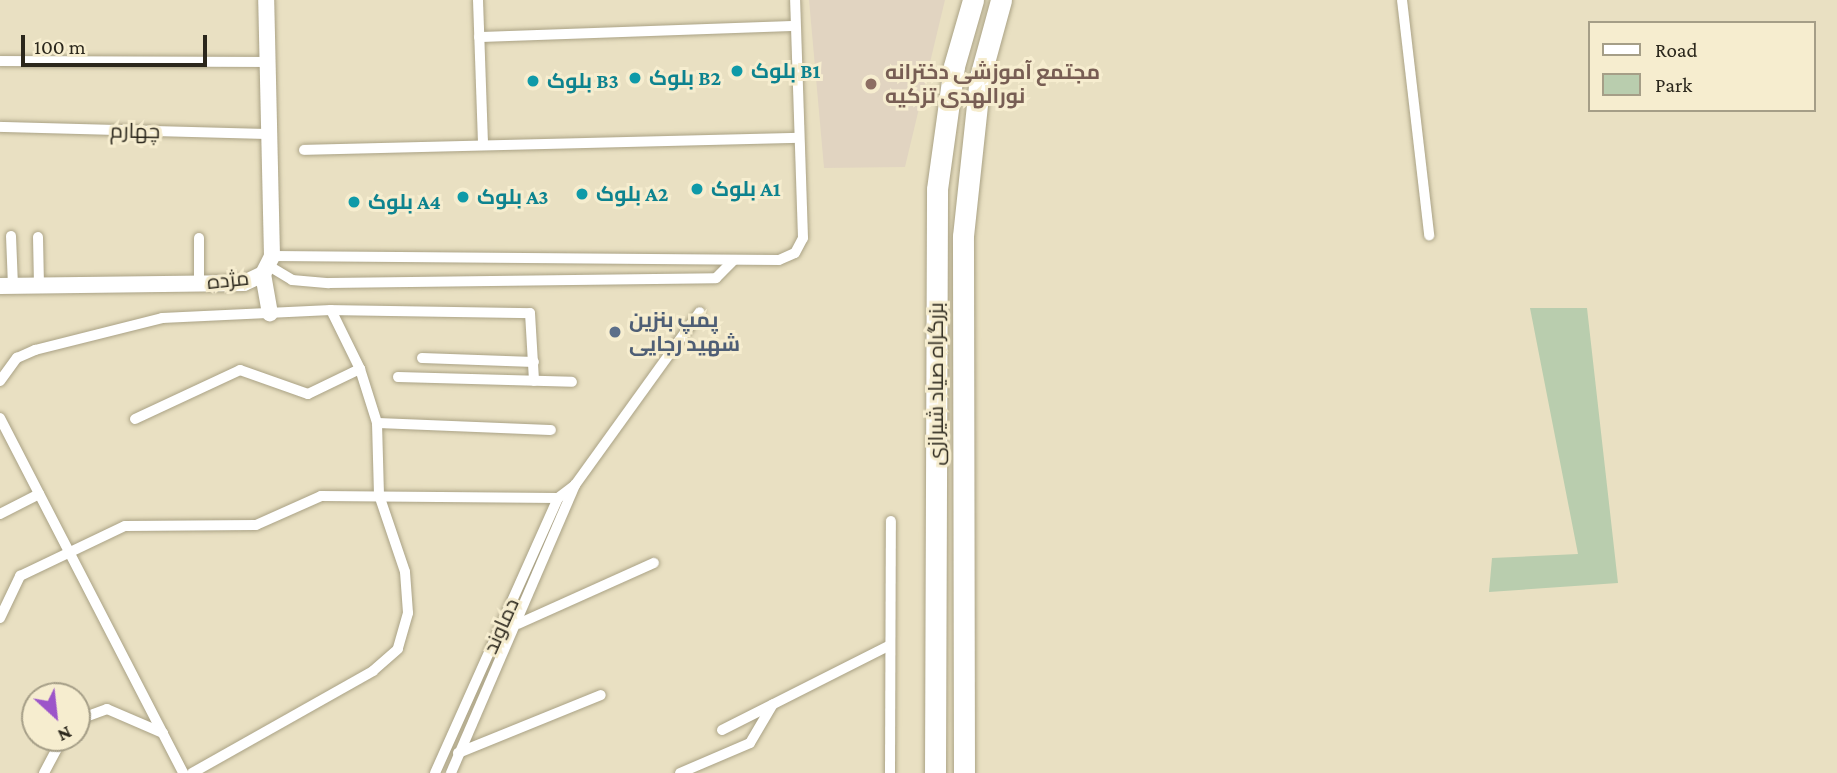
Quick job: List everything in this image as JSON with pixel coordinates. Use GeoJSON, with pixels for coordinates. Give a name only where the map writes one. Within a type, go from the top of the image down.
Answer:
{"type":"FeatureCollection","features":[{"type":"Feature","properties":{"kind":"highway","name":"بزرگراه صیاد شیرازی"},"geometry":{"type":"LineString","coordinates":[[935,773],[937,189],[954,66],[973,0]]}},
{"type":"Feature","properties":{"kind":"highway","name":"بزرگراه صیاد شیرازی"},"geometry":{"type":"LineString","coordinates":[[964,773],[963,236],[980,77],[1001,0]]}},
{"type":"Feature","properties":{"kind":"main road","name":"مژده"},"geometry":{"type":"LineString","coordinates":[[6,286],[244,283],[268,265],[271,134],[266,0]]}},
{"type":"Feature","properties":{"kind":"main road"},"geometry":{"type":"LineString","coordinates":[[268,265],[270,313]]}},
{"type":"Feature","properties":{"kind":"street"},"geometry":{"type":"LineString","coordinates":[[478,0],[483,142]]}},
{"type":"Feature","properties":{"kind":"street"},"geometry":{"type":"LineString","coordinates":[[268,265],[779,260],[795,253],[803,238],[796,138],[794,0]]}},
{"type":"Feature","properties":{"kind":"street"},"geometry":{"type":"LineString","coordinates":[[1402,0],[1429,235]]}},
{"type":"Feature","properties":{"kind":"street"},"geometry":{"type":"LineString","coordinates":[[479,37],[794,26]]}},
{"type":"Feature","properties":{"kind":"street"},"geometry":{"type":"LineString","coordinates":[[0,61],[268,62]]}},
{"type":"Feature","properties":{"kind":"street","name":"چهارم"},"geometry":{"type":"LineString","coordinates":[[0,127],[271,134]]}},
{"type":"Feature","properties":{"kind":"street"},"geometry":{"type":"LineString","coordinates":[[304,150],[483,142],[796,138]]}},
{"type":"Feature","properties":{"kind":"street"},"geometry":{"type":"LineString","coordinates":[[6,286],[11,236]]}},
{"type":"Feature","properties":{"kind":"street"},"geometry":{"type":"LineString","coordinates":[[38,237],[39,286]]}},
{"type":"Feature","properties":{"kind":"street"},"geometry":{"type":"LineString","coordinates":[[199,238],[199,283]]}},
{"type":"Feature","properties":{"kind":"street"},"geometry":{"type":"LineString","coordinates":[[268,265],[292,281],[329,283],[716,278],[734,260]]}},
{"type":"Feature","properties":{"kind":"street"},"geometry":{"type":"LineString","coordinates":[[192,773],[373,671],[398,649],[408,613],[405,572],[379,495],[377,423],[360,369],[331,310]]}},
{"type":"Feature","properties":{"kind":"street"},"geometry":{"type":"LineString","coordinates":[[0,381],[17,358],[35,350],[137,325],[331,310],[530,313],[534,381]]}},
{"type":"Feature","properties":{"kind":"street","name":"دماوند"},"geometry":{"type":"LineString","coordinates":[[451,773],[518,624],[575,485],[700,312]]}},
{"type":"Feature","properties":{"kind":"street"},"geometry":{"type":"LineString","coordinates":[[422,358],[534,362]]}},
{"type":"Feature","properties":{"kind":"street"},"geometry":{"type":"LineString","coordinates":[[135,419],[240,370],[308,394],[360,369]]}},
{"type":"Feature","properties":{"kind":"street"},"geometry":{"type":"LineString","coordinates":[[398,377],[572,382]]}},
{"type":"Feature","properties":{"kind":"street"},"geometry":{"type":"LineString","coordinates":[[0,418],[183,773]]}},
{"type":"Feature","properties":{"kind":"street"},"geometry":{"type":"LineString","coordinates":[[377,423],[551,430]]}},
{"type":"Feature","properties":{"kind":"street","name":"دماوند"},"geometry":{"type":"LineString","coordinates":[[435,773],[558,498],[575,485]]}},
{"type":"Feature","properties":{"kind":"street"},"geometry":{"type":"LineString","coordinates":[[0,514],[40,494]]}},
{"type":"Feature","properties":{"kind":"street"},"geometry":{"type":"LineString","coordinates":[[0,618],[20,576],[125,526],[257,525],[321,495],[558,498]]}},
{"type":"Feature","properties":{"kind":"street"},"geometry":{"type":"LineString","coordinates":[[890,773],[888,646],[891,521]]}},
{"type":"Feature","properties":{"kind":"street"},"geometry":{"type":"LineString","coordinates":[[518,624],[654,563]]}},
{"type":"Feature","properties":{"kind":"street"},"geometry":{"type":"LineString","coordinates":[[722,730],[888,646]]}},
{"type":"Feature","properties":{"kind":"street"},"geometry":{"type":"LineString","coordinates":[[446,747],[460,753],[601,695]]}},
{"type":"Feature","properties":{"kind":"street"},"geometry":{"type":"LineString","coordinates":[[680,773],[750,743],[773,704]]}},
{"type":"Feature","properties":{"kind":"street"},"geometry":{"type":"LineString","coordinates":[[91,715],[107,709],[163,733]]}},
{"type":"Feature","properties":{"kind":"street"},"geometry":{"type":"LineString","coordinates":[[44,773],[55,752]]}},
{"type":"Feature","properties":{"kind":"shaded area","name":"مجتمع آموزشی دخترانه نورالهدی تزکیه"},"geometry":{"type":"Polygon","coordinates":[[[809,0],[945,0],[905,167],[824,168],[809,0]]]}},
{"type":"Feature","properties":{"kind":"green space"},"geometry":{"type":"Polygon","coordinates":[[[1530,308],[1587,308],[1618,583],[1489,592],[1492,558],[1578,554],[1530,308]]]}},
{"type":"Feature","properties":{"kind":"place","name":"بلوک B1"},"geometry":{"type":"Point","coordinates":[737,71]}},
{"type":"Feature","properties":{"kind":"place","name":"بلوک B2"},"geometry":{"type":"Point","coordinates":[635,78]}},
{"type":"Feature","properties":{"kind":"place","name":"بلوک B3"},"geometry":{"type":"Point","coordinates":[533,81]}},
{"type":"Feature","properties":{"kind":"place","name":"مجتمع آموزشی دخترانه نورالهدی تزکیه"},"geometry":{"type":"Point","coordinates":[871,84]}},
{"type":"Feature","properties":{"kind":"place","name":"بلوک A1"},"geometry":{"type":"Point","coordinates":[697,189]}},
{"type":"Feature","properties":{"kind":"place","name":"بلوک A2"},"geometry":{"type":"Point","coordinates":[582,194]}},
{"type":"Feature","properties":{"kind":"place","name":"بلوک A3"},"geometry":{"type":"Point","coordinates":[463,197]}},
{"type":"Feature","properties":{"kind":"place","name":"بلوک A4"},"geometry":{"type":"Point","coordinates":[354,202]}},
{"type":"Feature","properties":{"kind":"place","name":"پمپ بنزین شهید رجایی"},"geometry":{"type":"Point","coordinates":[615,332]}}]}
